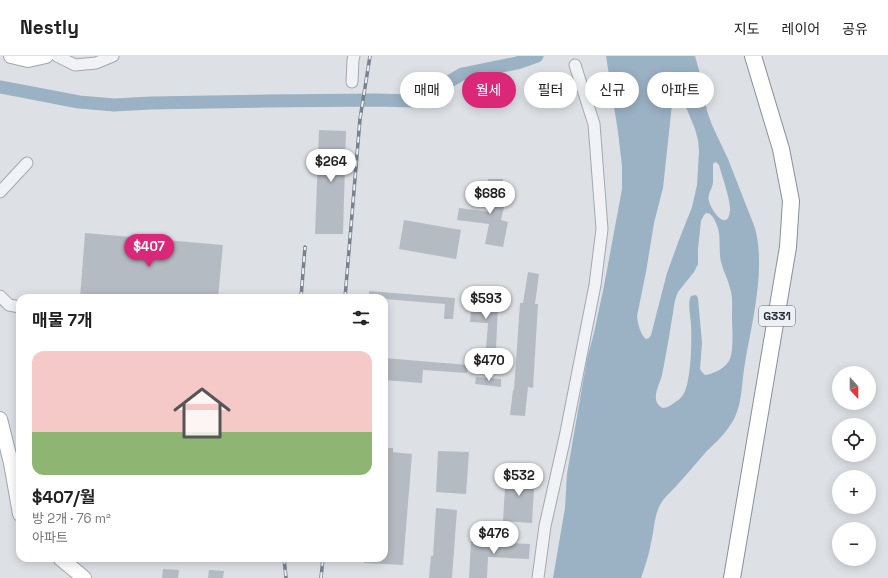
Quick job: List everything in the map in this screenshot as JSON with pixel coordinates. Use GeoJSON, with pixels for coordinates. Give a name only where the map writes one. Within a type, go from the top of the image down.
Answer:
{"type":"FeatureCollection","features":[{"type":"Feature","properties":{"kind":"highway","name":"G331"},"geometry":{"type":"LineString","coordinates":[[732,578],[788,247],[791,201],[781,149],[753,56]]}},
{"type":"Feature","properties":{"kind":"main road"},"geometry":{"type":"LineString","coordinates":[[11,56],[28,60],[46,56]]}},
{"type":"Feature","properties":{"kind":"main road"},"geometry":{"type":"LineString","coordinates":[[0,419],[11,463],[16,491]]}},
{"type":"Feature","properties":{"kind":"main road"},"geometry":{"type":"LineString","coordinates":[[61,562],[62,567],[68,578]]}},
{"type":"Feature","properties":{"kind":"main road"},"geometry":{"type":"LineString","coordinates":[[64,562],[84,578]]}},
{"type":"Feature","properties":{"kind":"street"},"geometry":{"type":"LineString","coordinates":[[57,56],[75,65],[96,63],[113,56]]}},
{"type":"Feature","properties":{"kind":"street"},"geometry":{"type":"LineString","coordinates":[[352,82],[354,56]]}},
{"type":"Feature","properties":{"kind":"street"},"geometry":{"type":"LineString","coordinates":[[538,578],[545,526],[595,285],[602,229],[594,124],[575,65]]}},
{"type":"Feature","properties":{"kind":"street"},"geometry":{"type":"LineString","coordinates":[[0,192],[27,163]]}},
{"type":"Feature","properties":{"kind":"street"},"geometry":{"type":"LineString","coordinates":[[0,296],[9,305],[16,306]]}},
{"type":"Feature","properties":{"kind":"water"},"geometry":{"type":"Polygon","coordinates":[[[606,56],[695,56],[699,72],[647,72],[647,108],[672,108],[663,188],[654,223],[637,316],[641,332],[646,339],[649,338],[667,273],[692,207],[697,185],[699,151],[698,140],[686,108],[706,108],[712,125],[728,159],[755,228],[758,244],[759,278],[757,296],[745,363],[741,396],[734,420],[724,434],[665,498],[657,511],[649,552],[641,578],[553,578],[565,508],[567,474],[587,359],[604,286],[622,189],[622,166],[614,108],[639,108],[639,72],[609,72],[606,56]],[[715,162],[713,164],[713,183],[709,194],[709,199],[710,205],[719,218],[726,220],[730,207],[726,188],[719,165],[715,162]],[[706,213],[701,221],[698,264],[694,272],[678,292],[675,300],[662,375],[656,396],[657,403],[663,408],[666,408],[683,395],[688,382],[691,351],[691,322],[689,307],[691,296],[696,295],[698,298],[702,343],[700,369],[705,375],[712,373],[726,365],[730,359],[732,349],[731,291],[721,262],[718,228],[711,215],[706,213]]]}},
{"type":"Feature","properties":{"kind":"building"},"geometry":{"type":"Polygon","coordinates":[[[319,130],[346,131],[343,234],[315,234],[319,130]]]}},
{"type":"Feature","properties":{"kind":"building"},"geometry":{"type":"Polygon","coordinates":[[[488,179],[503,179],[504,207],[501,220],[508,222],[503,247],[485,244],[489,224],[457,220],[459,208],[490,212],[488,179]]]}},
{"type":"Feature","properties":{"kind":"building"},"geometry":{"type":"Polygon","coordinates":[[[404,220],[461,230],[456,259],[399,249],[404,220]]]}},
{"type":"Feature","properties":{"kind":"building"},"geometry":{"type":"Polygon","coordinates":[[[85,233],[223,245],[218,294],[80,294],[85,233]]]}},
{"type":"Feature","properties":{"kind":"building"},"geometry":{"type":"Polygon","coordinates":[[[528,272],[539,274],[535,304],[538,304],[533,388],[528,387],[525,416],[510,415],[514,390],[520,303],[523,303],[528,272]]]}},
{"type":"Feature","properties":{"kind":"building"},"geometry":{"type":"Polygon","coordinates":[[[369,291],[455,298],[453,319],[444,319],[445,304],[388,299],[388,294],[369,294],[369,291]]]}},
{"type":"Feature","properties":{"kind":"building"},"geometry":{"type":"Polygon","coordinates":[[[472,300],[482,301],[482,303],[498,304],[496,350],[486,349],[488,323],[470,322],[472,300]]]}},
{"type":"Feature","properties":{"kind":"building"},"geometry":{"type":"Polygon","coordinates":[[[388,358],[468,365],[467,373],[423,370],[422,383],[388,380],[388,358]]]}},
{"type":"Feature","properties":{"kind":"building"},"geometry":{"type":"Polygon","coordinates":[[[476,377],[501,379],[501,387],[475,384],[476,377]]]}},
{"type":"Feature","properties":{"kind":"building"},"geometry":{"type":"Polygon","coordinates":[[[388,448],[393,448],[393,452],[412,454],[403,565],[364,563],[388,562],[388,448]]]}},
{"type":"Feature","properties":{"kind":"building"},"geometry":{"type":"Polygon","coordinates":[[[438,451],[469,452],[466,494],[436,492],[438,451]]]}},
{"type":"Feature","properties":{"kind":"building"},"geometry":{"type":"Polygon","coordinates":[[[506,471],[535,473],[532,523],[503,521],[506,471]]]}},
{"type":"Feature","properties":{"kind":"building"},"geometry":{"type":"Polygon","coordinates":[[[436,508],[457,510],[452,578],[429,578],[431,556],[433,556],[436,508]]]}},
{"type":"Feature","properties":{"kind":"building"},"geometry":{"type":"Polygon","coordinates":[[[471,541],[530,544],[529,559],[488,557],[487,578],[469,578],[471,541]]]}},
{"type":"Feature","properties":{"kind":"building"},"geometry":{"type":"Polygon","coordinates":[[[163,569],[179,570],[178,578],[162,578],[163,569]]]}},
{"type":"Feature","properties":{"kind":"building"},"geometry":{"type":"Polygon","coordinates":[[[209,570],[224,571],[223,578],[208,578],[209,570]]]}},
{"type":"Feature","properties":{"kind":"waterway"},"geometry":{"type":"LineString","coordinates":[[0,87],[79,102],[114,105],[266,101],[417,101],[462,74],[517,63],[537,56]]}},
{"type":"Feature","properties":{"kind":"railway"},"geometry":{"type":"LineString","coordinates":[[345,294],[360,119],[370,56]]}},
{"type":"Feature","properties":{"kind":"railway"},"geometry":{"type":"LineString","coordinates":[[301,294],[305,247]]}},
{"type":"Feature","properties":{"kind":"railway"},"geometry":{"type":"LineString","coordinates":[[284,562],[286,578]]}},
{"type":"Feature","properties":{"kind":"railway"},"geometry":{"type":"LineString","coordinates":[[321,578],[323,562]]}}]}
